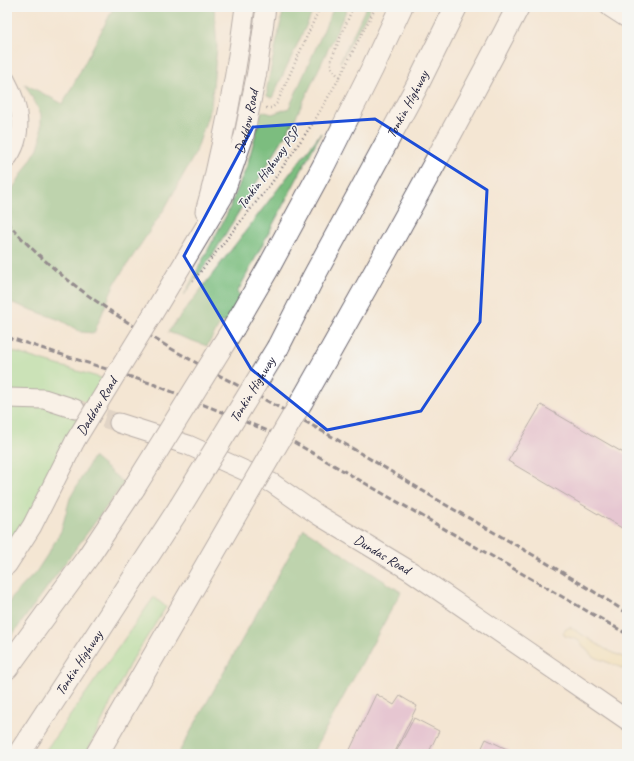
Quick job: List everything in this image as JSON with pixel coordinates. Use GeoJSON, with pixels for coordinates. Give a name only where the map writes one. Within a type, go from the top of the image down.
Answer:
{"type":"FeatureCollection","features":[{"type":"Feature","properties":{"kind":"highway"},"geometry":{"type":"LineString","coordinates":[[7,668],[88,557],[134,488],[234,327],[270,265],[324,165],[401,7]]}},
{"type":"Feature","properties":{"kind":"highway","name":"Tonkin Highway"},"geometry":{"type":"LineString","coordinates":[[19,754],[180,507],[278,347],[313,278],[416,88],[456,7]]}},
{"type":"Feature","properties":{"kind":"highway"},"geometry":{"type":"LineString","coordinates":[[374,274],[433,157],[502,7]]}},
{"type":"Feature","properties":{"kind":"highway"},"geometry":{"type":"LineString","coordinates":[[97,754],[374,274],[474,92],[518,7]]}},
{"type":"Feature","properties":{"kind":"main road","name":"Daddow Road"},"geometry":{"type":"LineString","coordinates":[[191,250],[210,196],[237,64],[245,7]]}},
{"type":"Feature","properties":{"kind":"main road","name":"Daddow Road"},"geometry":{"type":"LineString","coordinates":[[7,565],[32,526],[75,441],[223,197],[244,136],[257,72],[266,7]]}},
{"type":"Feature","properties":{"kind":"main road"},"geometry":{"type":"LineString","coordinates":[[610,7],[627,18]]}},
{"type":"Feature","properties":{"kind":"main road"},"geometry":{"type":"LineString","coordinates":[[7,398],[44,399],[75,409]]}},
{"type":"Feature","properties":{"kind":"main road","name":"Dundas Road"},"geometry":{"type":"LineString","coordinates":[[119,423],[188,445],[272,482],[318,515],[412,572],[627,720]]}},
{"type":"Feature","properties":{"kind":"street"},"geometry":{"type":"LineString","coordinates":[[7,79],[17,101],[20,122],[18,140],[7,161]]}},
{"type":"Feature","properties":{"kind":"path"},"geometry":{"type":"LineString","coordinates":[[262,104],[267,108],[272,108],[277,103],[320,7]]}},
{"type":"Feature","properties":{"kind":"path"},"geometry":{"type":"LineString","coordinates":[[340,77],[330,67],[331,60],[353,7]]}},
{"type":"Feature","properties":{"kind":"path","name":"Tonkin Highway PSP"},"geometry":{"type":"LineString","coordinates":[[192,283],[273,181],[313,123],[340,77],[376,7]]}},
{"type":"Feature","properties":{"kind":"highlighted area"},"geometry":{"type":"Polygon","coordinates":[[[375,119],[487,190],[480,322],[421,411],[327,430],[251,369],[184,256],[253,127],[375,119]]]}},
{"type":"Feature","properties":{"kind":"green space"},"geometry":{"type":"Polygon","coordinates":[[[114,7],[214,7],[217,47],[211,106],[196,152],[165,208],[115,283],[94,333],[81,332],[60,320],[7,301],[7,198],[38,148],[41,138],[41,114],[25,84],[63,104],[114,7]]]}},
{"type":"Feature","properties":{"kind":"green space"},"geometry":{"type":"Polygon","coordinates":[[[284,7],[315,7],[272,98],[267,96],[267,87],[284,7]]]}},
{"type":"Feature","properties":{"kind":"green space"},"geometry":{"type":"Polygon","coordinates":[[[334,7],[348,7],[295,119],[214,253],[184,295],[227,214],[247,166],[262,111],[272,114],[289,108],[334,7]]]}},
{"type":"Feature","properties":{"kind":"green space"},"geometry":{"type":"Polygon","coordinates":[[[366,7],[371,7],[340,62],[366,7]]]}},
{"type":"Feature","properties":{"kind":"green space"},"geometry":{"type":"Polygon","coordinates":[[[321,133],[237,293],[243,297],[230,325],[222,321],[207,346],[168,332],[321,133]]]}},
{"type":"Feature","properties":{"kind":"green space"},"geometry":{"type":"Polygon","coordinates":[[[7,350],[111,381],[7,565],[7,350]]]}},
{"type":"Feature","properties":{"kind":"green space"},"geometry":{"type":"Polygon","coordinates":[[[93,457],[124,483],[7,642],[7,608],[12,597],[36,572],[49,552],[61,531],[70,498],[93,457]]]}},
{"type":"Feature","properties":{"kind":"green space"},"geometry":{"type":"Polygon","coordinates":[[[304,529],[401,592],[312,754],[178,754],[304,529]]]}},
{"type":"Feature","properties":{"kind":"green space"},"geometry":{"type":"Polygon","coordinates":[[[154,597],[166,607],[129,665],[86,754],[43,754],[154,597]]]}},
{"type":"Feature","properties":{"kind":"sand"},"geometry":{"type":"Polygon","coordinates":[[[570,627],[605,649],[627,659],[627,670],[592,656],[578,640],[565,636],[563,633],[570,627]]]}},
{"type":"Feature","properties":{"kind":"building"},"geometry":{"type":"Polygon","coordinates":[[[541,405],[627,455],[627,531],[508,461],[541,405]]]}},
{"type":"Feature","properties":{"kind":"building"},"geometry":{"type":"Polygon","coordinates":[[[376,694],[394,705],[400,696],[417,706],[394,754],[348,754],[376,694]]]}},
{"type":"Feature","properties":{"kind":"building"},"geometry":{"type":"Polygon","coordinates":[[[414,718],[439,731],[428,754],[395,754],[414,718]]]}},
{"type":"Feature","properties":{"kind":"building"},"geometry":{"type":"Polygon","coordinates":[[[486,739],[509,750],[507,754],[479,754],[486,739]]]}},
{"type":"Feature","properties":{"kind":"tunnel"},"geometry":{"type":"LineString","coordinates":[[77,409],[119,423]]}},
{"type":"Feature","properties":{"kind":"railway"},"geometry":{"type":"LineString","coordinates":[[7,222],[37,254],[71,283],[147,334],[187,358],[341,442],[446,505],[515,544],[627,613]]}},
{"type":"Feature","properties":{"kind":"railway"},"geometry":{"type":"LineString","coordinates":[[7,337],[153,384],[290,440],[627,634]]}}]}
